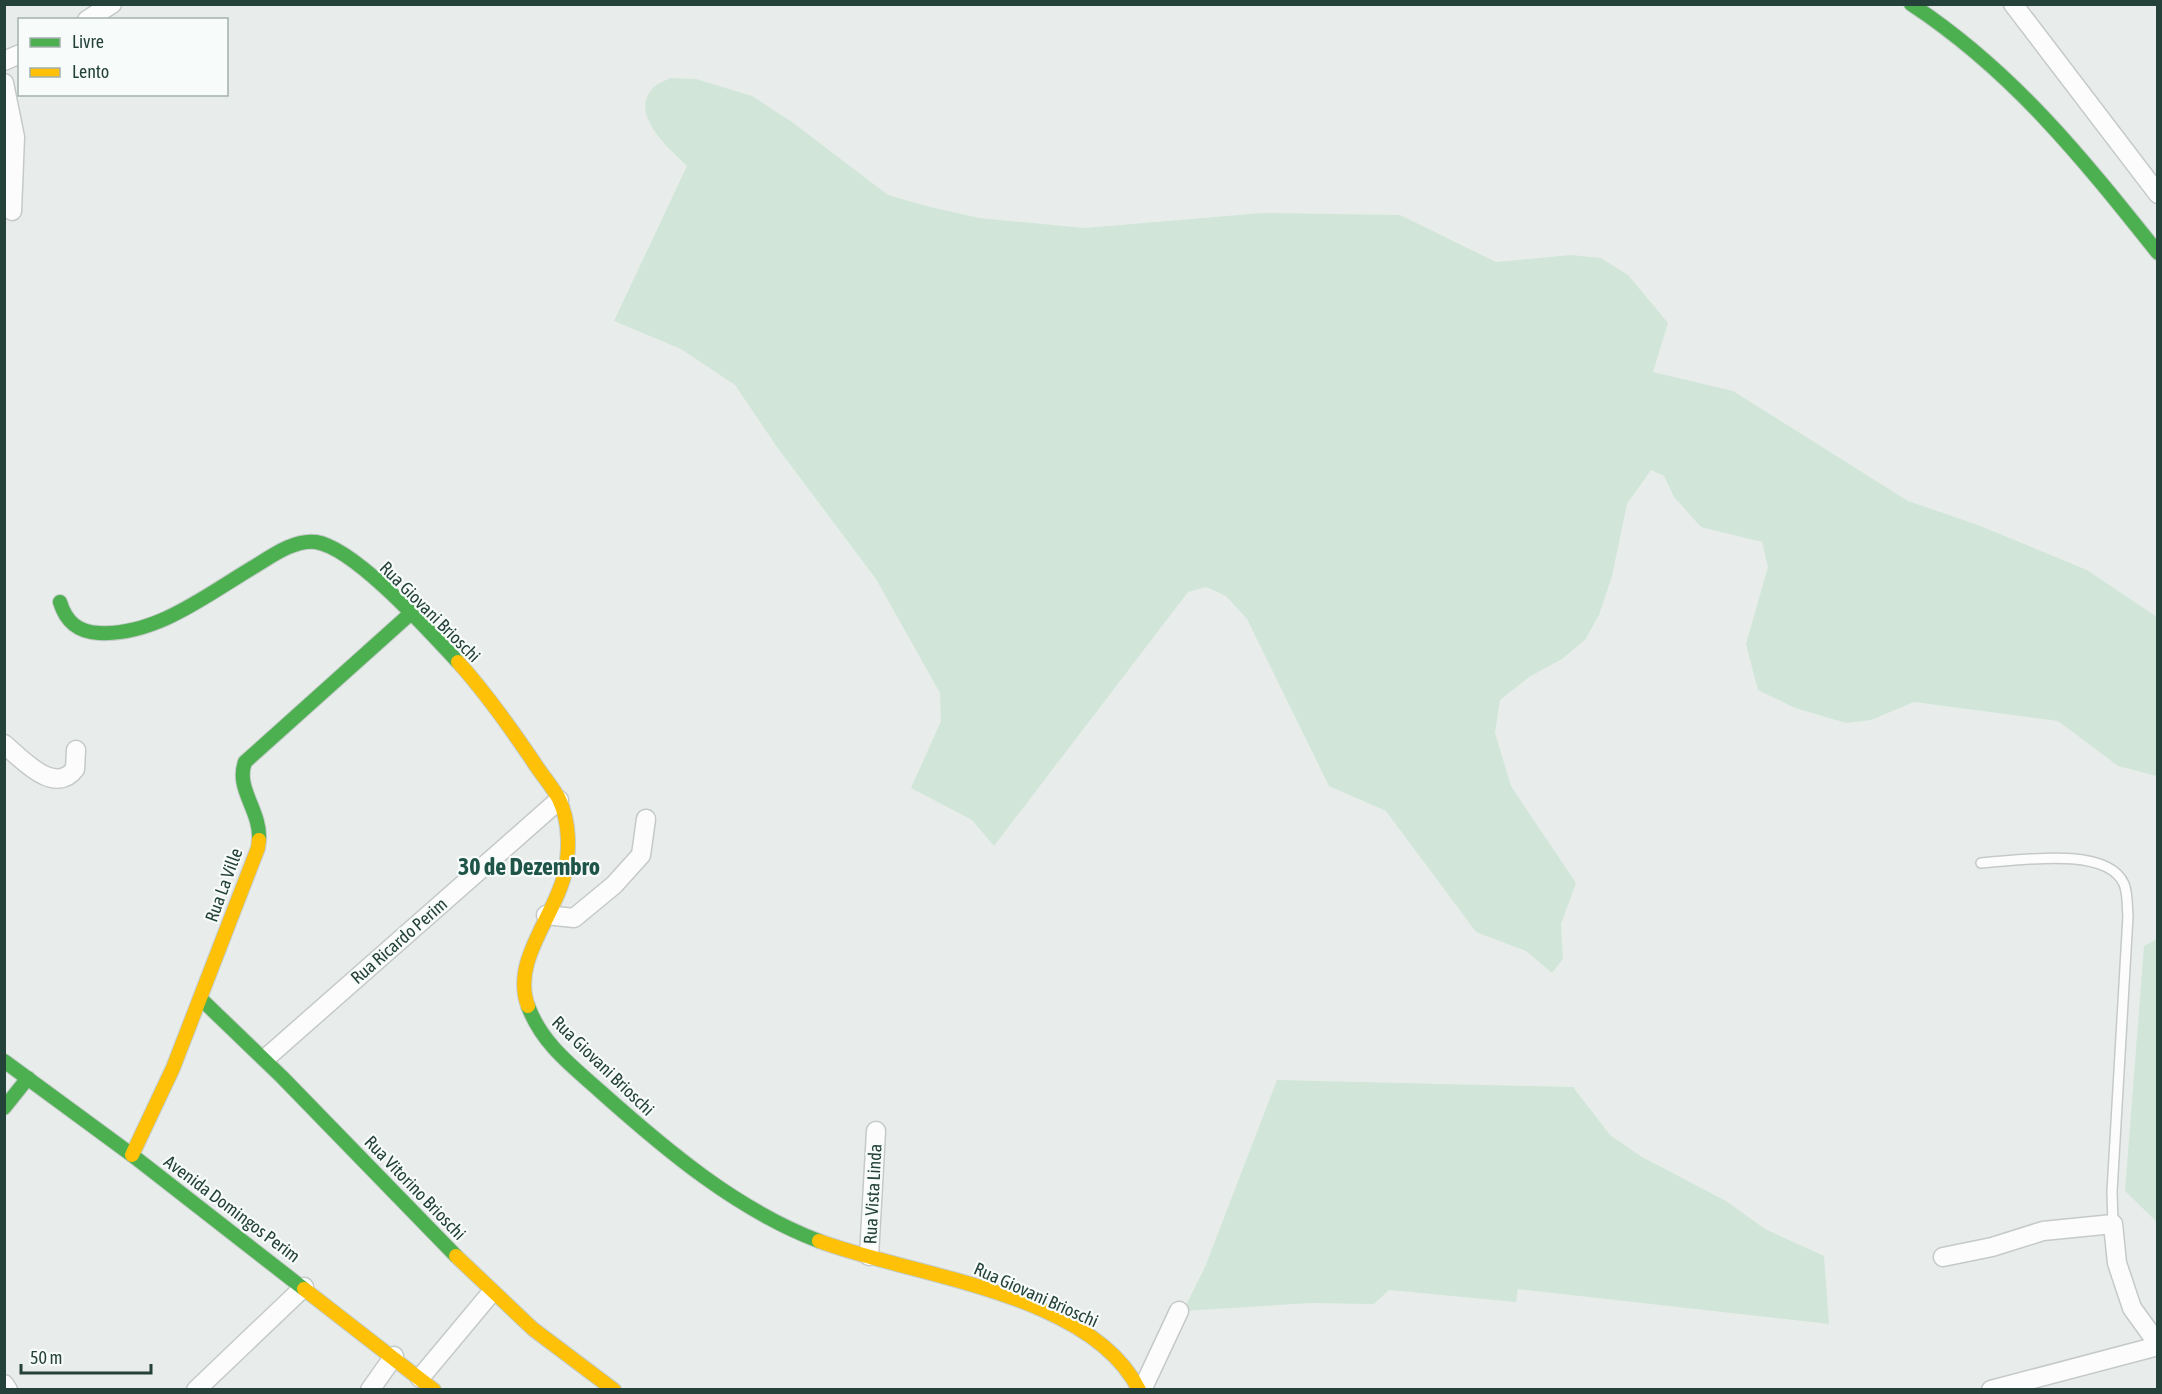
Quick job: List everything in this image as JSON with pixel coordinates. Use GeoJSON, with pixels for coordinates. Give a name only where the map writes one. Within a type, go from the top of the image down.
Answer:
{"type":"FeatureCollection","features":[{"type":"Feature","properties":{"kind":"street"},"geometry":{"type":"LineString","coordinates":[[1911,4],[1979,51],[2030,100],[2094,174],[2157,253]]}},
{"type":"Feature","properties":{"kind":"street"},"geometry":{"type":"LineString","coordinates":[[2013,4],[2157,194]]}},
{"type":"Feature","properties":{"kind":"street"},"geometry":{"type":"LineString","coordinates":[[4,61],[18,55]]}},
{"type":"Feature","properties":{"kind":"street"},"geometry":{"type":"LineString","coordinates":[[4,83],[15,137],[12,211]]}},
{"type":"Feature","properties":{"kind":"street","name":"Rua Giovani Brioschi"},"geometry":{"type":"LineString","coordinates":[[60,602],[64,616],[70,624],[82,631],[99,634],[135,631],[186,606],[280,551],[315,542],[330,545],[344,554],[410,614],[476,683],[559,800],[565,818],[568,857],[562,878],[534,945],[524,991],[527,1007],[536,1027],[561,1055],[641,1127],[713,1183],[814,1238],[842,1250],[992,1292],[1086,1334],[1122,1362],[1141,1389]]}},
{"type":"Feature","properties":{"kind":"street","name":"Rua La Ville"},"geometry":{"type":"LineString","coordinates":[[132,1155],[154,1113],[201,999],[258,848],[258,821],[241,780],[241,770],[245,762],[410,614]]}},
{"type":"Feature","properties":{"kind":"street"},"geometry":{"type":"LineString","coordinates":[[4,744],[28,764],[55,779],[63,778],[75,769],[76,750]]}},
{"type":"Feature","properties":{"kind":"street","name":"Rua Ricardo Perim"},"geometry":{"type":"LineString","coordinates":[[266,1058],[559,800]]}},
{"type":"Feature","properties":{"kind":"street"},"geometry":{"type":"LineString","coordinates":[[546,915],[574,918],[614,885],[641,855],[646,819]]}},
{"type":"Feature","properties":{"kind":"street","name":"Rua Vitorino Brioschi"},"geometry":{"type":"LineString","coordinates":[[201,999],[266,1058],[491,1293],[546,1343],[614,1389]]}},
{"type":"Feature","properties":{"kind":"street","name":"Avenida Domingos Perim"},"geometry":{"type":"LineString","coordinates":[[4,1061],[132,1155],[434,1389]]}},
{"type":"Feature","properties":{"kind":"street"},"geometry":{"type":"LineString","coordinates":[[4,1108],[28,1078]]}},
{"type":"Feature","properties":{"kind":"street","name":"Rua Vista Linda"},"geometry":{"type":"LineString","coordinates":[[869,1256],[876,1131]]}},
{"type":"Feature","properties":{"kind":"street"},"geometry":{"type":"LineString","coordinates":[[1943,1257],[1992,1247],[2043,1231],[2113,1224],[2117,1263],[2132,1308],[2157,1345],[1991,1389]]}},
{"type":"Feature","properties":{"kind":"street"},"geometry":{"type":"LineString","coordinates":[[196,1389],[304,1287]]}},
{"type":"Feature","properties":{"kind":"street"},"geometry":{"type":"LineString","coordinates":[[420,1378],[491,1293]]}},
{"type":"Feature","properties":{"kind":"street"},"geometry":{"type":"LineString","coordinates":[[1141,1389],[1179,1311]]}},
{"type":"Feature","properties":{"kind":"street"},"geometry":{"type":"LineString","coordinates":[[370,1389],[394,1356]]}},
{"type":"Feature","properties":{"kind":"street"},"geometry":{"type":"LineString","coordinates":[[4,1384],[8,1389]]}},
{"type":"Feature","properties":{"kind":"lane"},"geometry":{"type":"LineString","coordinates":[[1981,863],[2084,859],[2103,864],[2115,872],[2125,885],[2128,916],[2112,1192],[2113,1224]]}},
{"type":"Feature","properties":{"kind":"green space"},"geometry":{"type":"Polygon","coordinates":[[[670,78],[696,79],[752,96],[792,122],[888,195],[979,218],[1085,228],[1262,213],[1400,215],[1496,262],[1571,255],[1601,258],[1628,275],[1668,323],[1653,372],[1733,391],[1908,501],[1978,525],[2087,570],[2157,617],[2157,776],[2118,766],[2058,721],[1914,702],[1871,720],[1846,723],[1795,708],[1758,690],[1746,644],[1768,567],[1762,542],[1701,527],[1674,497],[1664,476],[1651,470],[1627,504],[1612,576],[1599,615],[1585,640],[1562,659],[1529,677],[1500,700],[1495,733],[1511,786],[1576,883],[1561,924],[1563,959],[1552,973],[1526,951],[1476,932],[1386,811],[1329,786],[1247,619],[1226,596],[1206,587],[1188,592],[994,846],[972,820],[911,788],[941,721],[940,693],[876,579],[777,447],[735,385],[681,349],[614,321],[687,166],[654,130],[645,108],[647,97],[654,87],[670,78]]]}},
{"type":"Feature","properties":{"kind":"green space"},"geometry":{"type":"Polygon","coordinates":[[[2157,939],[2157,1222],[2125,1191],[2144,946],[2157,939]]]}},
{"type":"Feature","properties":{"kind":"green space"},"geometry":{"type":"Polygon","coordinates":[[[1277,1080],[1573,1087],[1610,1135],[1642,1157],[1726,1201],[1765,1229],[1824,1256],[1829,1324],[1518,1289],[1516,1302],[1389,1290],[1374,1304],[1310,1303],[1183,1311],[1205,1267],[1277,1080]]]}},
{"type":"Feature","properties":{"kind":"traffic: fast"},"geometry":{"type":"LineString","coordinates":[[1911,4],[1982,58],[2045,118],[2158,253]]}},
{"type":"Feature","properties":{"kind":"traffic: fast"},"geometry":{"type":"LineString","coordinates":[[60,602],[69,620],[85,631],[120,632],[141,628],[182,611],[285,549],[301,543],[316,542],[351,559],[371,575],[411,612],[458,662]]}},
{"type":"Feature","properties":{"kind":"traffic: fast"},"geometry":{"type":"LineString","coordinates":[[259,840],[259,829],[243,781],[245,762],[410,614]]}},
{"type":"Feature","properties":{"kind":"traffic: fast"},"geometry":{"type":"LineString","coordinates":[[201,999],[282,1077],[456,1256]]}},
{"type":"Feature","properties":{"kind":"traffic: fast"},"geometry":{"type":"LineString","coordinates":[[528,1006],[541,1032],[559,1054],[677,1156],[731,1196],[759,1213],[819,1241]]}},
{"type":"Feature","properties":{"kind":"traffic: fast"},"geometry":{"type":"LineString","coordinates":[[4,1061],[132,1155],[304,1289]]}},
{"type":"Feature","properties":{"kind":"traffic: fast"},"geometry":{"type":"LineString","coordinates":[[4,1108],[28,1078]]}},
{"type":"Feature","properties":{"kind":"traffic: slow"},"geometry":{"type":"LineString","coordinates":[[458,662],[497,710],[553,789],[565,817],[568,837],[566,867],[559,892],[529,956],[524,989],[528,1006]]}},
{"type":"Feature","properties":{"kind":"traffic: slow"},"geometry":{"type":"LineString","coordinates":[[132,1155],[173,1068],[258,848],[259,840]]}},
{"type":"Feature","properties":{"kind":"traffic: slow"},"geometry":{"type":"LineString","coordinates":[[819,1241],[996,1292],[1041,1309],[1082,1330],[1115,1357],[1139,1390]]}},
{"type":"Feature","properties":{"kind":"traffic: slow"},"geometry":{"type":"LineString","coordinates":[[456,1256],[533,1329],[614,1390]]}},
{"type":"Feature","properties":{"kind":"traffic: slow"},"geometry":{"type":"LineString","coordinates":[[304,1289],[434,1390]]}},
{"type":"Feature","properties":{"kind":"district","name":"30 de Dezembro"},"geometry":{"type":"Point","coordinates":[529,867]}}]}
